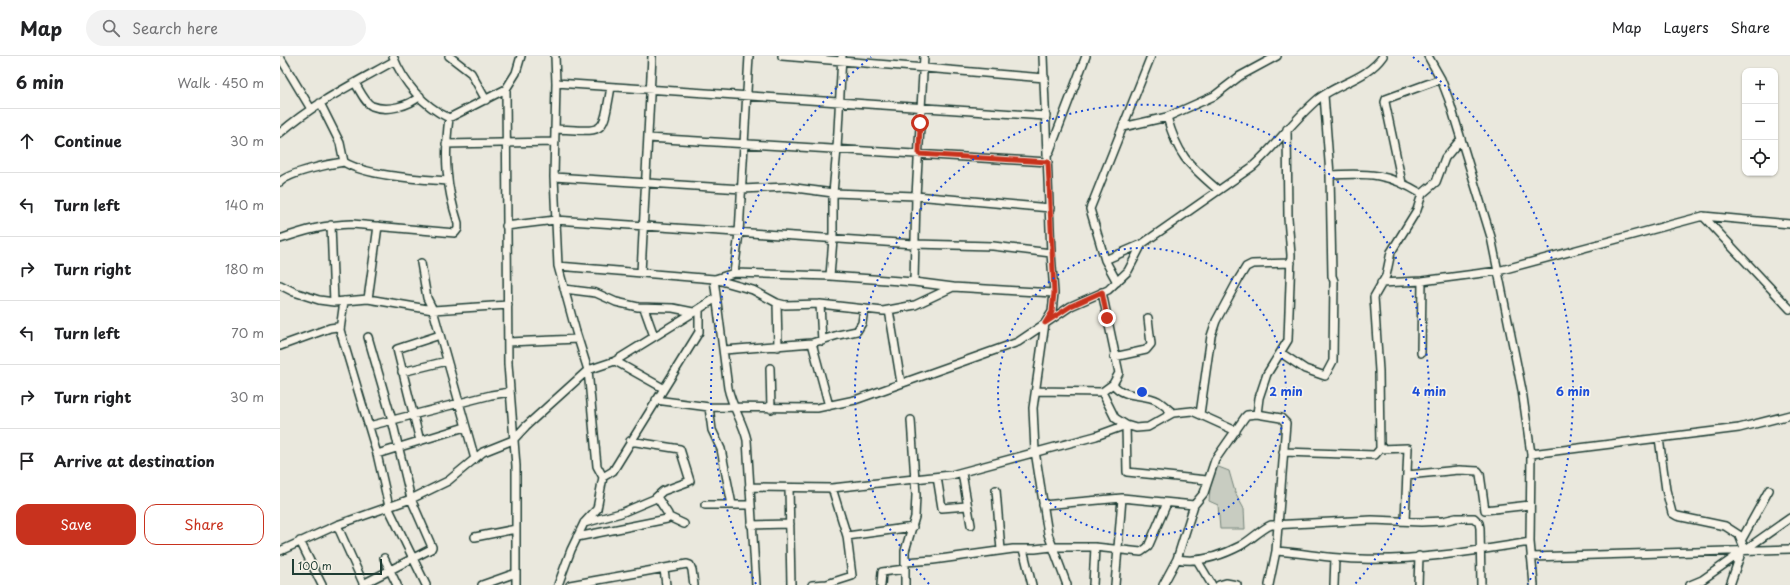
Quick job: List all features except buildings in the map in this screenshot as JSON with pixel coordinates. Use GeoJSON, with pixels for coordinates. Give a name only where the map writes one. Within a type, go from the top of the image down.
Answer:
{"type":"FeatureCollection","features":[{"type":"Feature","properties":{"kind":"street"},"geometry":{"type":"LineString","coordinates":[[448,56],[471,73],[486,100]]}},
{"type":"Feature","properties":{"kind":"street"},"geometry":{"type":"LineString","coordinates":[[450,118],[506,89],[516,73],[521,56]]}},
{"type":"Feature","properties":{"kind":"street"},"geometry":{"type":"LineString","coordinates":[[555,56],[556,129],[554,177],[558,266],[588,370],[597,466],[602,477],[596,510],[584,523],[558,585]]}},
{"type":"Feature","properties":{"kind":"street"},"geometry":{"type":"LineString","coordinates":[[642,273],[652,56]]}},
{"type":"Feature","properties":{"kind":"street"},"geometry":{"type":"LineString","coordinates":[[734,273],[739,233],[749,56]]}},
{"type":"Feature","properties":{"kind":"street"},"geometry":{"type":"LineString","coordinates":[[782,56],[842,58],[923,68],[1045,78]]}},
{"type":"Feature","properties":{"kind":"street"},"geometry":{"type":"LineString","coordinates":[[914,282],[916,196],[924,56]]}},
{"type":"Feature","properties":{"kind":"street"},"geometry":{"type":"LineString","coordinates":[[1043,56],[1054,293],[1052,312],[1045,323],[1033,408],[1035,452],[1052,547],[1061,566],[1067,585]]}},
{"type":"Feature","properties":{"kind":"street"},"geometry":{"type":"LineString","coordinates":[[1048,159],[1086,56]]}},
{"type":"Feature","properties":{"kind":"street"},"geometry":{"type":"LineString","coordinates":[[1117,282],[1105,260],[1090,209],[1124,127],[1151,56]]}},
{"type":"Feature","properties":{"kind":"street"},"geometry":{"type":"LineString","coordinates":[[1124,127],[1167,117],[1214,96],[1240,76],[1277,56]]}},
{"type":"Feature","properties":{"kind":"street"},"geometry":{"type":"LineString","coordinates":[[1105,260],[1142,244],[1263,158],[1297,117],[1324,95],[1359,78],[1384,56]]}},
{"type":"Feature","properties":{"kind":"street"},"geometry":{"type":"LineString","coordinates":[[1428,56],[1441,79],[1449,100],[1460,140],[1489,227],[1522,390],[1531,454],[1530,542],[1534,585]]}},
{"type":"Feature","properties":{"kind":"street"},"geometry":{"type":"LineString","coordinates":[[281,58],[311,109]]}},
{"type":"Feature","properties":{"kind":"street"},"geometry":{"type":"LineString","coordinates":[[280,133],[295,120],[320,103],[394,58],[403,79],[441,114],[450,118]]}},
{"type":"Feature","properties":{"kind":"street"},"geometry":{"type":"LineString","coordinates":[[830,276],[833,239],[833,192],[842,58]]}},
{"type":"Feature","properties":{"kind":"street"},"geometry":{"type":"LineString","coordinates":[[1402,183],[1385,102],[1386,99],[1441,79]]}},
{"type":"Feature","properties":{"kind":"street"},"geometry":{"type":"LineString","coordinates":[[355,83],[368,103],[374,106],[399,108],[412,103],[420,96]]}},
{"type":"Feature","properties":{"kind":"street"},"geometry":{"type":"LineString","coordinates":[[556,83],[1046,116]]}},
{"type":"Feature","properties":{"kind":"street"},"geometry":{"type":"LineString","coordinates":[[556,129],[594,131],[601,127],[605,122],[611,87]]}},
{"type":"Feature","properties":{"kind":"street"},"geometry":{"type":"LineString","coordinates":[[506,89],[508,342],[513,440],[516,466],[516,585]]}},
{"type":"Feature","properties":{"kind":"street"},"geometry":{"type":"LineString","coordinates":[[1281,353],[1305,370],[1325,376],[1334,361],[1334,281],[1332,276],[1330,175],[1324,95]]}},
{"type":"Feature","properties":{"kind":"street"},"geometry":{"type":"LineString","coordinates":[[320,103],[340,143],[344,162]]}},
{"type":"Feature","properties":{"kind":"street"},"geometry":{"type":"LineString","coordinates":[[1167,117],[1173,140],[1180,152],[1195,170],[1218,190]]}},
{"type":"Feature","properties":{"kind":"street"},"geometry":{"type":"LineString","coordinates":[[280,239],[302,230],[331,225],[352,224],[455,233],[458,229],[458,223],[447,181],[446,144],[450,118]]}},
{"type":"Feature","properties":{"kind":"street"},"geometry":{"type":"LineString","coordinates":[[1257,414],[1263,384],[1267,374],[1288,340],[1291,263],[1287,129]]}},
{"type":"Feature","properties":{"kind":"street"},"geometry":{"type":"LineString","coordinates":[[648,138],[919,154],[1048,159]]}},
{"type":"Feature","properties":{"kind":"street"},"geometry":{"type":"LineString","coordinates":[[1283,452],[1375,455],[1380,449],[1379,371],[1374,297],[1388,273],[1391,252],[1417,210],[1422,194],[1436,182],[1445,158],[1460,140]]}},
{"type":"Feature","properties":{"kind":"street"},"geometry":{"type":"LineString","coordinates":[[446,144],[555,142]]}},
{"type":"Feature","properties":{"kind":"street"},"geometry":{"type":"LineString","coordinates":[[280,182],[290,175],[317,166],[344,162],[354,168],[395,176],[447,181]]}},
{"type":"Feature","properties":{"kind":"street"},"geometry":{"type":"LineString","coordinates":[[1330,175],[1358,173],[1379,174],[1402,183],[1422,194]]}},
{"type":"Feature","properties":{"kind":"street"},"geometry":{"type":"LineString","coordinates":[[554,177],[742,189],[788,187],[833,192],[916,196],[1050,208]]}},
{"type":"Feature","properties":{"kind":"street"},"geometry":{"type":"LineString","coordinates":[[1381,283],[1422,281],[1498,271],[1703,216],[1790,224]]}},
{"type":"Feature","properties":{"kind":"street"},"geometry":{"type":"LineString","coordinates":[[1703,216],[1790,309]]}},
{"type":"Feature","properties":{"kind":"street"},"geometry":{"type":"LineString","coordinates":[[506,226],[555,220],[914,244],[993,246],[1051,253]]}},
{"type":"Feature","properties":{"kind":"street"},"geometry":{"type":"LineString","coordinates":[[331,225],[334,302]]}},
{"type":"Feature","properties":{"kind":"street"},"geometry":{"type":"LineString","coordinates":[[368,300],[378,226]]}},
{"type":"Feature","properties":{"kind":"street"},"geometry":{"type":"LineString","coordinates":[[656,400],[709,407],[771,409],[817,408],[855,400],[1018,342],[1071,306],[1108,290],[1128,271],[1142,244]]}},
{"type":"Feature","properties":{"kind":"street"},"geometry":{"type":"LineString","coordinates":[[420,263],[427,298],[433,310],[446,361],[475,459]]}},
{"type":"Feature","properties":{"kind":"street"},"geometry":{"type":"LineString","coordinates":[[1200,414],[1211,336],[1216,321],[1238,280],[1246,267],[1252,264],[1291,263]]}},
{"type":"Feature","properties":{"kind":"street"},"geometry":{"type":"LineString","coordinates":[[558,266],[714,279],[753,290],[777,303],[800,305],[820,304],[864,309],[889,310],[915,305],[953,287]]}},
{"type":"Feature","properties":{"kind":"street"},"geometry":{"type":"LineString","coordinates":[[714,279],[734,273],[830,276],[914,282],[953,287],[1054,293]]}},
{"type":"Feature","properties":{"kind":"street"},"geometry":{"type":"LineString","coordinates":[[714,279],[728,388],[734,408],[741,419],[747,440],[751,525],[756,585]]}},
{"type":"Feature","properties":{"kind":"street"},"geometry":{"type":"LineString","coordinates":[[1421,353],[1422,281]]}},
{"type":"Feature","properties":{"kind":"street"},"geometry":{"type":"LineString","coordinates":[[280,284],[306,297],[334,302],[368,300],[433,310],[508,305]]}},
{"type":"Feature","properties":{"kind":"street"},"geometry":{"type":"LineString","coordinates":[[564,289],[596,293],[616,302],[644,308],[696,310]]}},
{"type":"Feature","properties":{"kind":"street"},"geometry":{"type":"LineString","coordinates":[[1036,390],[1102,392],[1113,384],[1118,373],[1102,292]]}},
{"type":"Feature","properties":{"kind":"street"},"geometry":{"type":"LineString","coordinates":[[280,551],[337,525],[390,507],[448,481],[491,448],[513,440],[526,426],[588,370],[615,361],[716,298]]}},
{"type":"Feature","properties":{"kind":"street"},"geometry":{"type":"LineString","coordinates":[[344,301],[340,330],[377,454],[393,519],[426,585]]}},
{"type":"Feature","properties":{"kind":"street"},"geometry":{"type":"LineString","coordinates":[[777,303],[778,347]]}},
{"type":"Feature","properties":{"kind":"street"},"geometry":{"type":"LineString","coordinates":[[820,304],[822,341]]}},
{"type":"Feature","properties":{"kind":"street"},"geometry":{"type":"LineString","coordinates":[[644,308],[654,336]]}},
{"type":"Feature","properties":{"kind":"street"},"geometry":{"type":"LineString","coordinates":[[724,350],[778,347],[812,343],[822,341],[838,334],[857,331],[860,327],[864,309]]}},
{"type":"Feature","properties":{"kind":"street"},"geometry":{"type":"LineString","coordinates":[[602,477],[612,471],[699,332],[696,310]]}},
{"type":"Feature","properties":{"kind":"street"},"geometry":{"type":"LineString","coordinates":[[889,310],[901,383]]}},
{"type":"Feature","properties":{"kind":"street"},"geometry":{"type":"LineString","coordinates":[[1114,357],[1146,350],[1151,344],[1148,318]]}},
{"type":"Feature","properties":{"kind":"street"},"geometry":{"type":"LineString","coordinates":[[280,346],[330,328],[337,327],[340,330]]}},
{"type":"Feature","properties":{"kind":"street"},"geometry":{"type":"LineString","coordinates":[[420,442],[402,372],[398,348],[440,335]]}},
{"type":"Feature","properties":{"kind":"street"},"geometry":{"type":"LineString","coordinates":[[337,525],[364,584],[432,547],[411,498],[392,420],[368,337]]}},
{"type":"Feature","properties":{"kind":"street"},"geometry":{"type":"LineString","coordinates":[[508,342],[578,339]]}},
{"type":"Feature","properties":{"kind":"street"},"geometry":{"type":"LineString","coordinates":[[812,343],[828,406]]}},
{"type":"Feature","properties":{"kind":"street"},"geometry":{"type":"LineString","coordinates":[[402,372],[446,361]]}},
{"type":"Feature","properties":{"kind":"street"},"geometry":{"type":"LineString","coordinates":[[615,361],[663,388]]}},
{"type":"Feature","properties":{"kind":"street"},"geometry":{"type":"LineString","coordinates":[[770,368],[771,409]]}},
{"type":"Feature","properties":{"kind":"street"},"geometry":{"type":"LineString","coordinates":[[1113,384],[1117,390],[1157,400],[1173,413]]}},
{"type":"Feature","properties":{"kind":"street"},"geometry":{"type":"LineString","coordinates":[[369,426],[412,414],[510,392]]}},
{"type":"Feature","properties":{"kind":"street"},"geometry":{"type":"LineString","coordinates":[[1102,392],[1115,418],[1126,425],[1136,428],[1148,426],[1173,413],[1192,411],[1236,431]]}},
{"type":"Feature","properties":{"kind":"street"},"geometry":{"type":"LineString","coordinates":[[709,407],[712,430],[721,449],[732,505]]}},
{"type":"Feature","properties":{"kind":"street"},"geometry":{"type":"LineString","coordinates":[[1163,585],[1177,559],[1194,505],[1204,493],[1207,480],[1216,460],[1247,415],[1257,414],[1285,420],[1286,423],[1276,551],[1269,585]]}},
{"type":"Feature","properties":{"kind":"street"},"geometry":{"type":"LineString","coordinates":[[1531,454],[1739,428],[1790,415]]}},
{"type":"Feature","properties":{"kind":"street"},"geometry":{"type":"LineString","coordinates":[[906,585],[905,551],[913,527],[915,510],[915,480],[911,420]]}},
{"type":"Feature","properties":{"kind":"street"},"geometry":{"type":"LineString","coordinates":[[749,487],[832,488],[915,480],[962,473],[1096,436],[1126,425]]}},
{"type":"Feature","properties":{"kind":"street"},"geometry":{"type":"LineString","coordinates":[[1126,425],[1127,472],[1207,480]]}},
{"type":"Feature","properties":{"kind":"street"},"geometry":{"type":"LineString","coordinates":[[377,454],[465,427]]}},
{"type":"Feature","properties":{"kind":"street"},"geometry":{"type":"LineString","coordinates":[[1659,438],[1666,490],[1672,513],[1677,516],[1725,526],[1739,535],[1742,539]]}},
{"type":"Feature","properties":{"kind":"street"},"geometry":{"type":"LineString","coordinates":[[584,523],[621,512],[657,497],[663,491],[690,481],[682,451],[678,448],[630,441]]}},
{"type":"Feature","properties":{"kind":"street"},"geometry":{"type":"LineString","coordinates":[[1380,449],[1408,448],[1405,521]]}},
{"type":"Feature","properties":{"kind":"street"},"geometry":{"type":"LineString","coordinates":[[1407,475],[1459,470],[1478,471],[1480,474],[1485,510],[1530,505]]}},
{"type":"Feature","properties":{"kind":"street"},"geometry":{"type":"LineString","coordinates":[[962,473],[971,525]]}},
{"type":"Feature","properties":{"kind":"street"},"geometry":{"type":"LineString","coordinates":[[936,477],[942,508],[968,506]]}},
{"type":"Feature","properties":{"kind":"street"},"geometry":{"type":"LineString","coordinates":[[788,488],[791,585]]}},
{"type":"Feature","properties":{"kind":"street"},"geometry":{"type":"LineString","coordinates":[[812,585],[827,584],[852,576],[847,536],[832,488]]}},
{"type":"Feature","properties":{"kind":"street"},"geometry":{"type":"LineString","coordinates":[[996,490],[1001,550]]}},
{"type":"Feature","properties":{"kind":"street"},"geometry":{"type":"LineString","coordinates":[[1730,585],[1743,552],[1742,539],[1769,490]]}},
{"type":"Feature","properties":{"kind":"street"},"geometry":{"type":"LineString","coordinates":[[657,497],[669,517],[684,524]]}},
{"type":"Feature","properties":{"kind":"street"},"geometry":{"type":"LineString","coordinates":[[1044,505],[1122,498],[1194,505]]}},
{"type":"Feature","properties":{"kind":"street"},"geometry":{"type":"LineString","coordinates":[[1115,585],[1122,498]]}},
{"type":"Feature","properties":{"kind":"street"},"geometry":{"type":"LineString","coordinates":[[881,585],[882,572],[905,565],[1001,550],[1052,547],[1095,547],[1141,552],[1145,550],[1167,503]]}},
{"type":"Feature","properties":{"kind":"street"},"geometry":{"type":"LineString","coordinates":[[705,505],[750,504]]}},
{"type":"Feature","properties":{"kind":"street"},"geometry":{"type":"LineString","coordinates":[[577,537],[667,519],[669,517]]}},
{"type":"Feature","properties":{"kind":"street"},"geometry":{"type":"LineString","coordinates":[[1177,559],[1198,560],[1221,554],[1240,546],[1264,528],[1277,525],[1372,520],[1405,521],[1474,518],[1479,523],[1480,528],[1481,585]]}},
{"type":"Feature","properties":{"kind":"street"},"geometry":{"type":"LineString","coordinates":[[1690,585],[1702,580],[1790,518]]}},
{"type":"Feature","properties":{"kind":"street"},"geometry":{"type":"LineString","coordinates":[[751,525],[790,524]]}},
{"type":"Feature","properties":{"kind":"street"},"geometry":{"type":"LineString","coordinates":[[847,536],[913,527]]}},
{"type":"Feature","properties":{"kind":"street"},"geometry":{"type":"LineString","coordinates":[[475,537],[516,529]]}},
{"type":"Feature","properties":{"kind":"street"},"geometry":{"type":"LineString","coordinates":[[300,541],[322,585]]}},
{"type":"Feature","properties":{"kind":"street"},"geometry":{"type":"LineString","coordinates":[[1276,551],[1335,558],[1361,559],[1419,556],[1481,550],[1530,542]]}},
{"type":"Feature","properties":{"kind":"street"},"geometry":{"type":"LineString","coordinates":[[1093,585],[1095,547]]}},
{"type":"Feature","properties":{"kind":"street"},"geometry":{"type":"LineString","coordinates":[[1023,549],[1032,585]]}},
{"type":"Feature","properties":{"kind":"street"},"geometry":{"type":"LineString","coordinates":[[1532,557],[1743,552],[1790,549]]}},
{"type":"Feature","properties":{"kind":"street"},"geometry":{"type":"LineString","coordinates":[[1418,585],[1419,556]]}},
{"type":"Feature","properties":{"kind":"street"},"geometry":{"type":"LineString","coordinates":[[384,558],[397,585]]}},
{"type":"Feature","properties":{"kind":"street"},"geometry":{"type":"LineString","coordinates":[[1334,585],[1335,558]]}},
{"type":"Feature","properties":{"kind":"street"},"geometry":{"type":"LineString","coordinates":[[1198,560],[1212,585]]}},
{"type":"Feature","properties":{"kind":"street"},"geometry":{"type":"LineString","coordinates":[[570,585],[690,565],[694,585]]}},
{"type":"Feature","properties":{"kind":"street"},"geometry":{"type":"LineString","coordinates":[[664,569],[666,585]]}},
{"type":"Feature","properties":{"kind":"street"},"geometry":{"type":"LineString","coordinates":[[482,585],[516,573]]}},
{"type":"Feature","properties":{"kind":"street"},"geometry":{"type":"LineString","coordinates":[[1219,585],[1226,583],[1237,585]]}},
{"type":"Feature","properties":{"kind":"shaded area"},"geometry":{"type":"Polygon","coordinates":[[[1216,466],[1229,471],[1235,492],[1244,509],[1245,529],[1220,529],[1218,505],[1209,501],[1211,476],[1216,466]]]}},
{"type":"Feature","properties":{"kind":"route"},"geometry":{"type":"LineString","coordinates":[[920,123],[919,154],[1048,162],[1054,303],[1052,312],[1045,323],[1071,306],[1102,292],[1107,318]]}}]}
